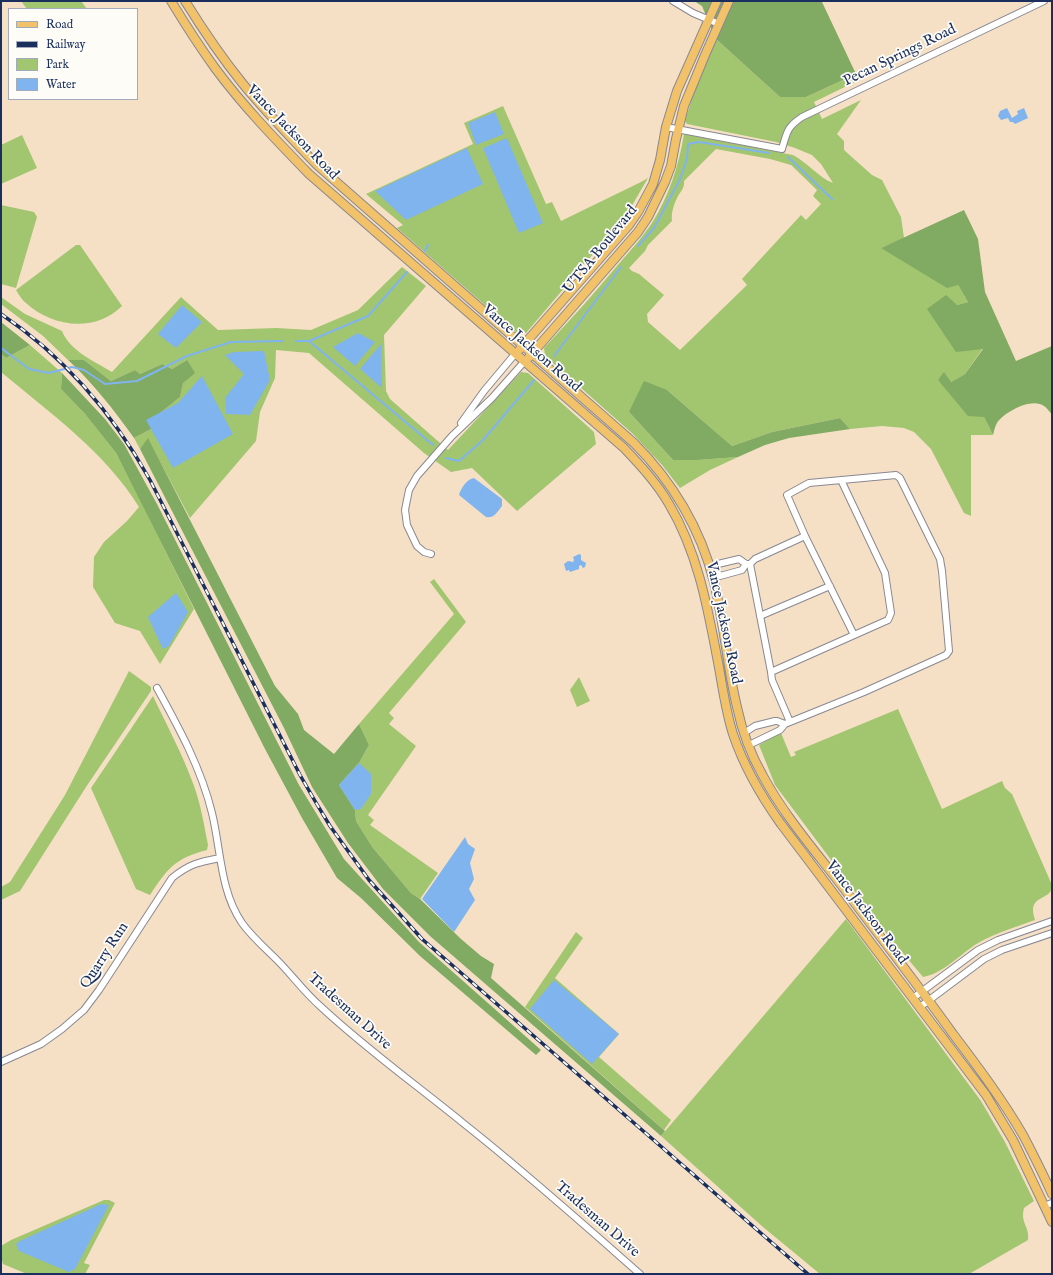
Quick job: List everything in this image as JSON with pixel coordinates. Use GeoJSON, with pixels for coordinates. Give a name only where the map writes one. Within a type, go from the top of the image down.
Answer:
{"type":"FeatureCollection","features":[{"type":"Feature","properties":{"kind":"main road","name":"Vance Jackson Road"},"geometry":{"type":"LineString","coordinates":[[171,1],[197,43],[233,91],[309,174],[624,448],[641,466],[669,504],[686,537],[702,585],[707,604],[727,711],[739,751],[751,778],[781,824],[920,1007],[994,1108],[1048,1204],[1052,1222]]}},
{"type":"Feature","properties":{"kind":"main road","name":"Vance Jackson Road"},"geometry":{"type":"LineString","coordinates":[[185,1],[207,36],[243,84],[317,165],[649,458],[678,498],[693,524],[713,571],[736,707],[748,745],[763,776],[775,796],[985,1076],[1022,1135],[1052,1194]]}},
{"type":"Feature","properties":{"kind":"main road","name":"UTSA Boulevard"},"geometry":{"type":"LineString","coordinates":[[516,354],[629,226],[638,212],[658,170],[666,127],[678,91],[717,1]]}},
{"type":"Feature","properties":{"kind":"main road","name":"UTSA Boulevard"},"geometry":{"type":"LineString","coordinates":[[524,362],[638,232],[648,217],[668,174],[678,129],[688,96],[729,1]]}},
{"type":"Feature","properties":{"kind":"street"},"geometry":{"type":"LineString","coordinates":[[673,1],[693,13],[719,24]]}},
{"type":"Feature","properties":{"kind":"street","name":"Pecan Springs Road"},"geometry":{"type":"LineString","coordinates":[[678,129],[782,148],[786,134],[791,125],[802,117],[1044,1]]}},
{"type":"Feature","properties":{"kind":"street"},"geometry":{"type":"LineString","coordinates":[[666,127],[678,129]]}},
{"type":"Feature","properties":{"kind":"street","name":"UTSA Boulevard"},"geometry":{"type":"LineString","coordinates":[[452,436],[484,391],[516,354]]}},
{"type":"Feature","properties":{"kind":"street","name":"UTSA Boulevard"},"geometry":{"type":"LineString","coordinates":[[431,554],[424,552],[417,546],[407,525],[405,510],[409,490],[417,476],[452,436],[492,398],[524,362]]}},
{"type":"Feature","properties":{"kind":"street"},"geometry":{"type":"LineString","coordinates":[[748,745],[780,730],[788,723],[864,692],[946,655],[949,651],[940,559],[900,478],[896,475],[809,483],[787,495],[805,536],[854,634]]}},
{"type":"Feature","properties":{"kind":"street"},"geometry":{"type":"LineString","coordinates":[[771,672],[888,620],[890,613],[885,573],[841,480]]}},
{"type":"Feature","properties":{"kind":"street"},"geometry":{"type":"LineString","coordinates":[[788,723],[772,680],[760,616],[748,564],[739,559],[732,560],[718,564],[713,571],[720,576],[742,570],[748,564],[754,559],[805,536]]}},
{"type":"Feature","properties":{"kind":"street"},"geometry":{"type":"LineString","coordinates":[[732,560],[736,571]]}},
{"type":"Feature","properties":{"kind":"street"},"geometry":{"type":"LineString","coordinates":[[760,616],[830,586]]}},
{"type":"Feature","properties":{"kind":"street","name":"Tradesman Drive"},"geometry":{"type":"LineString","coordinates":[[157,688],[190,750],[203,781],[213,814],[228,895],[241,922],[318,1005],[374,1053],[486,1142],[640,1274]]}},
{"type":"Feature","properties":{"kind":"street"},"geometry":{"type":"LineString","coordinates":[[744,733],[755,726],[767,723],[777,721],[788,723]]}},
{"type":"Feature","properties":{"kind":"street"},"geometry":{"type":"LineString","coordinates":[[767,723],[771,734]]}},
{"type":"Feature","properties":{"kind":"street","name":"Quarry Run"},"geometry":{"type":"LineString","coordinates":[[1,1062],[41,1044],[62,1029],[84,1010],[99,990],[172,878],[184,868],[200,862],[220,858]]}},
{"type":"Feature","properties":{"kind":"street"},"geometry":{"type":"LineString","coordinates":[[913,998],[978,950],[998,940],[1052,921]]}},
{"type":"Feature","properties":{"kind":"street"},"geometry":{"type":"LineString","coordinates":[[920,1007],[984,959],[1002,950],[1050,934],[1045,924]]}},
{"type":"Feature","properties":{"kind":"green space"},"geometry":{"type":"Polygon","coordinates":[[[21,1],[81,1],[86,8],[26,8],[21,1]]]}},
{"type":"Feature","properties":{"kind":"green space"},"geometry":{"type":"Polygon","coordinates":[[[694,1],[825,1],[822,2],[856,74],[806,97],[780,97],[716,39],[702,6],[694,1]]]}},
{"type":"Feature","properties":{"kind":"green space"},"geometry":{"type":"Polygon","coordinates":[[[716,39],[780,97],[806,97],[856,74],[859,80],[814,102],[822,119],[861,100],[837,134],[844,141],[844,150],[872,175],[882,180],[901,217],[904,238],[881,248],[958,285],[968,302],[957,305],[983,348],[965,374],[951,382],[938,380],[984,417],[993,435],[971,435],[971,516],[964,513],[931,449],[914,432],[904,428],[882,426],[850,429],[840,418],[772,432],[732,446],[667,390],[629,412],[673,460],[738,457],[710,470],[680,488],[662,465],[634,435],[545,356],[544,348],[640,240],[652,223],[658,213],[672,180],[684,134],[793,155],[833,183],[821,164],[812,155],[795,148],[776,142],[687,124],[685,121],[694,92],[716,39]],[[716,149],[684,181],[683,187],[673,208],[672,221],[648,245],[645,251],[629,268],[639,274],[664,295],[647,314],[648,322],[680,350],[747,285],[742,279],[801,215],[806,220],[821,204],[813,196],[817,190],[791,165],[770,159],[716,149]]]}},
{"type":"Feature","properties":{"kind":"green space"},"geometry":{"type":"Polygon","coordinates":[[[503,106],[546,204],[552,202],[561,221],[648,178],[627,214],[526,333],[518,334],[397,228],[403,225],[366,194],[473,144],[464,123],[503,106]]]}},
{"type":"Feature","properties":{"kind":"green space"},"geometry":{"type":"Polygon","coordinates":[[[22,135],[37,168],[1,184],[1,145],[22,135]]]}},
{"type":"Feature","properties":{"kind":"green space"},"geometry":{"type":"Polygon","coordinates":[[[1,205],[34,212],[37,217],[16,288],[1,284],[1,205]]]}},
{"type":"Feature","properties":{"kind":"green space"},"geometry":{"type":"Polygon","coordinates":[[[964,210],[978,239],[985,292],[1016,361],[1052,346],[1052,415],[1045,407],[1039,404],[1033,403],[1019,407],[1006,414],[996,424],[993,435],[984,417],[968,416],[938,380],[944,372],[951,382],[965,374],[983,349],[956,352],[927,309],[946,295],[957,305],[968,302],[958,285],[947,288],[881,248],[964,210]]]}},
{"type":"Feature","properties":{"kind":"green space"},"geometry":{"type":"Polygon","coordinates":[[[76,245],[80,245],[122,306],[111,315],[99,320],[74,324],[61,322],[36,311],[25,302],[16,290],[76,245]]]}},
{"type":"Feature","properties":{"kind":"green space"},"geometry":{"type":"Polygon","coordinates":[[[402,267],[426,286],[384,335],[386,391],[390,399],[448,450],[521,372],[528,373],[594,432],[596,444],[517,511],[472,468],[451,472],[424,453],[309,353],[276,350],[275,378],[260,412],[256,441],[190,518],[148,439],[140,449],[134,438],[155,427],[153,419],[180,397],[187,360],[172,369],[162,364],[140,374],[135,370],[111,381],[84,360],[68,360],[43,336],[1,304],[1,297],[25,314],[62,331],[71,344],[83,355],[112,372],[181,297],[218,330],[276,328],[311,330],[358,310],[402,267]]]}},
{"type":"Feature","properties":{"kind":"green space"},"geometry":{"type":"Polygon","coordinates":[[[1,322],[30,345],[6,358],[1,354],[1,322]]]}},
{"type":"Feature","properties":{"kind":"green space"},"geometry":{"type":"Polygon","coordinates":[[[30,345],[62,373],[61,389],[85,414],[116,453],[194,609],[160,664],[140,631],[115,623],[93,587],[94,557],[104,542],[127,521],[139,507],[126,487],[76,434],[1,372],[1,354],[6,358],[30,345]]]}},
{"type":"Feature","properties":{"kind":"green space"},"geometry":{"type":"Polygon","coordinates":[[[68,360],[84,360],[111,381],[135,370],[140,374],[162,364],[172,369],[187,360],[195,373],[183,383],[180,397],[153,419],[155,427],[134,438],[103,397],[68,360]]]}},
{"type":"Feature","properties":{"kind":"green space"},"geometry":{"type":"Polygon","coordinates":[[[62,373],[105,419],[124,444],[157,504],[299,785],[344,859],[419,942],[541,1050],[536,1055],[420,956],[361,898],[337,878],[302,818],[265,749],[116,453],[85,414],[61,389],[62,373]]]}},
{"type":"Feature","properties":{"kind":"green space"},"geometry":{"type":"Polygon","coordinates":[[[644,381],[667,390],[732,446],[772,432],[840,418],[850,429],[789,438],[765,445],[738,457],[673,460],[629,412],[644,381]]]}},
{"type":"Feature","properties":{"kind":"green space"},"geometry":{"type":"Polygon","coordinates":[[[148,438],[275,686],[298,714],[304,730],[334,754],[359,724],[369,745],[359,763],[339,785],[355,810],[356,821],[373,848],[411,893],[420,899],[461,939],[481,956],[494,964],[491,978],[665,1131],[661,1136],[430,936],[383,889],[348,843],[312,787],[284,728],[140,449],[148,438]]]}},
{"type":"Feature","properties":{"kind":"green space"},"geometry":{"type":"Polygon","coordinates":[[[434,579],[466,622],[389,713],[394,718],[389,724],[416,746],[368,815],[374,820],[370,825],[438,873],[420,899],[411,893],[373,848],[356,821],[355,810],[339,785],[359,763],[369,745],[359,724],[454,614],[430,582],[434,579]]]}},
{"type":"Feature","properties":{"kind":"green space"},"geometry":{"type":"Polygon","coordinates":[[[129,671],[151,687],[151,691],[86,787],[20,891],[1,900],[1,887],[10,882],[65,795],[129,671]]]}},
{"type":"Feature","properties":{"kind":"green space"},"geometry":{"type":"Polygon","coordinates":[[[579,677],[590,701],[577,707],[570,690],[579,677]]]}},
{"type":"Feature","properties":{"kind":"green space"},"geometry":{"type":"Polygon","coordinates":[[[153,696],[190,774],[200,808],[208,845],[207,850],[196,853],[179,861],[167,871],[150,895],[136,889],[91,788],[153,696]]]}},
{"type":"Feature","properties":{"kind":"green space"},"geometry":{"type":"Polygon","coordinates":[[[898,709],[942,809],[1002,781],[1005,788],[1012,794],[1052,885],[1049,893],[1039,899],[1034,905],[1033,911],[1035,920],[985,939],[945,968],[923,977],[882,928],[775,785],[759,745],[781,733],[791,757],[796,755],[794,752],[898,709]]]}},
{"type":"Feature","properties":{"kind":"green space"},"geometry":{"type":"Polygon","coordinates":[[[846,919],[981,1101],[1005,1142],[1034,1201],[1024,1208],[1023,1213],[1023,1218],[1028,1232],[1028,1240],[969,1274],[820,1274],[763,1227],[661,1136],[846,919]]]}},
{"type":"Feature","properties":{"kind":"green space"},"geometry":{"type":"Polygon","coordinates":[[[576,932],[583,938],[555,978],[619,1034],[599,1057],[671,1120],[664,1130],[525,1007],[576,932]]]}},
{"type":"Feature","properties":{"kind":"green space"},"geometry":{"type":"Polygon","coordinates":[[[104,1200],[109,1200],[115,1203],[84,1263],[90,1265],[85,1274],[27,1274],[3,1264],[1,1257],[1,1246],[11,1240],[104,1200]]]}},
{"type":"Feature","properties":{"kind":"water"},"geometry":{"type":"Polygon","coordinates":[[[1007,108],[1012,118],[1018,114],[1017,111],[1024,108],[1028,118],[1015,124],[1010,122],[1008,118],[1001,120],[998,116],[1000,111],[1007,108]]]}},
{"type":"Feature","properties":{"kind":"water"},"geometry":{"type":"Polygon","coordinates":[[[495,112],[504,134],[476,145],[468,123],[495,112]]]}},
{"type":"Feature","properties":{"kind":"water"},"geometry":{"type":"Polygon","coordinates":[[[507,138],[543,223],[519,233],[483,148],[507,138]]]}},
{"type":"Feature","properties":{"kind":"water"},"geometry":{"type":"Polygon","coordinates":[[[467,148],[483,184],[406,220],[375,191],[467,148]]]}},
{"type":"Feature","properties":{"kind":"water"},"geometry":{"type":"Polygon","coordinates":[[[182,305],[202,322],[176,348],[158,334],[182,305]]]}},
{"type":"Feature","properties":{"kind":"water"},"geometry":{"type":"Polygon","coordinates":[[[358,333],[375,342],[355,366],[333,347],[358,333]]]}},
{"type":"Feature","properties":{"kind":"water"},"geometry":{"type":"Polygon","coordinates":[[[381,344],[382,388],[360,369],[381,344]]]}},
{"type":"Feature","properties":{"kind":"water"},"geometry":{"type":"Polygon","coordinates":[[[264,351],[270,380],[250,415],[226,414],[225,398],[244,374],[225,355],[234,352],[264,351]]]}},
{"type":"Feature","properties":{"kind":"water"},"geometry":{"type":"Polygon","coordinates":[[[202,376],[233,434],[173,468],[146,420],[178,403],[202,376]]]}},
{"type":"Feature","properties":{"kind":"water"},"geometry":{"type":"Polygon","coordinates":[[[474,478],[502,499],[502,506],[496,514],[491,517],[486,517],[459,495],[465,484],[474,478]]]}},
{"type":"Feature","properties":{"kind":"water"},"geometry":{"type":"Polygon","coordinates":[[[579,554],[581,555],[581,560],[586,563],[585,567],[583,568],[581,565],[579,566],[579,569],[570,572],[569,570],[566,571],[564,564],[568,561],[573,562],[573,557],[579,554]]]}},
{"type":"Feature","properties":{"kind":"water"},"geometry":{"type":"Polygon","coordinates":[[[176,593],[188,612],[169,646],[163,649],[148,617],[176,593]]]}},
{"type":"Feature","properties":{"kind":"water"},"geometry":{"type":"Polygon","coordinates":[[[359,763],[371,774],[371,794],[361,809],[355,810],[339,785],[359,763]]]}},
{"type":"Feature","properties":{"kind":"water"},"geometry":{"type":"Polygon","coordinates":[[[465,837],[468,844],[475,849],[470,863],[474,879],[469,889],[475,900],[454,932],[422,899],[465,837]]]}},
{"type":"Feature","properties":{"kind":"water"},"geometry":{"type":"Polygon","coordinates":[[[554,980],[619,1034],[592,1064],[530,1009],[554,980]]]}},
{"type":"Feature","properties":{"kind":"water"},"geometry":{"type":"Polygon","coordinates":[[[101,1204],[109,1205],[75,1269],[69,1272],[19,1251],[16,1244],[20,1241],[101,1204]]]}},
{"type":"Feature","properties":{"kind":"waterway"},"geometry":{"type":"LineString","coordinates":[[638,246],[654,228],[680,179],[687,159],[688,144],[699,142],[769,153]]}},
{"type":"Feature","properties":{"kind":"waterway"},"geometry":{"type":"LineString","coordinates":[[788,157],[832,199]]}},
{"type":"Feature","properties":{"kind":"waterway"},"geometry":{"type":"LineString","coordinates":[[425,251],[428,245]]}},
{"type":"Feature","properties":{"kind":"waterway"},"geometry":{"type":"LineString","coordinates":[[554,356],[621,267]]}},
{"type":"Feature","properties":{"kind":"waterway"},"geometry":{"type":"LineString","coordinates":[[296,341],[309,341],[368,316],[407,272]]}},
{"type":"Feature","properties":{"kind":"waterway"},"geometry":{"type":"LineString","coordinates":[[1,348],[29,369],[49,373],[72,367],[84,370],[105,384],[137,381],[187,356],[231,342],[283,341]]}},
{"type":"Feature","properties":{"kind":"waterway"},"geometry":{"type":"LineString","coordinates":[[309,341],[433,445]]}},
{"type":"Feature","properties":{"kind":"waterway"},"geometry":{"type":"LineString","coordinates":[[446,458],[459,461],[483,440],[534,380]]}},
{"type":"Feature","properties":{"kind":"railway"},"geometry":{"type":"LineString","coordinates":[[1,314],[24,331],[66,367],[120,431],[150,480],[300,775],[330,826],[369,880],[422,939],[808,1274]]}}]}
